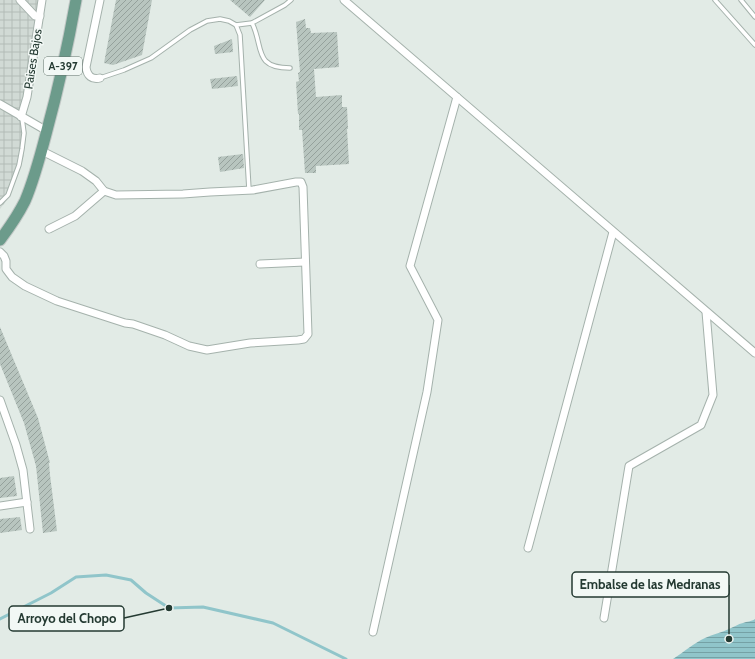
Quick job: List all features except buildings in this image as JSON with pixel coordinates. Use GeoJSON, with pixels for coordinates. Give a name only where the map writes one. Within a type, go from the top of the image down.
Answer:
{"type":"FeatureCollection","features":[{"type":"Feature","properties":{"kind":"main road","name":"A-397"},"geometry":{"type":"LineString","coordinates":[[0,240],[17,216],[25,201],[42,151],[62,75],[76,0]]}},
{"type":"Feature","properties":{"kind":"street"},"geometry":{"type":"LineString","coordinates":[[20,0],[35,16],[40,16]]}},
{"type":"Feature","properties":{"kind":"street","name":"Paises Bajos"},"geometry":{"type":"LineString","coordinates":[[22,117],[28,97],[42,0]]}},
{"type":"Feature","properties":{"kind":"street"},"geometry":{"type":"LineString","coordinates":[[100,0],[86,67],[87,73],[92,78],[100,78]]}},
{"type":"Feature","properties":{"kind":"street"},"geometry":{"type":"LineString","coordinates":[[344,0],[755,353]]}},
{"type":"Feature","properties":{"kind":"street"},"geometry":{"type":"LineString","coordinates":[[373,632],[427,392],[438,320],[410,266],[457,97]]}},
{"type":"Feature","properties":{"kind":"street"},"geometry":{"type":"LineString","coordinates":[[0,104],[47,132]]}},
{"type":"Feature","properties":{"kind":"street"},"geometry":{"type":"LineString","coordinates":[[0,252],[6,261],[6,269],[12,277],[25,286],[58,301],[125,323],[133,324],[165,335],[189,346],[207,350],[250,342],[298,340],[304,339],[308,334],[303,187],[301,182],[249,190],[183,194],[116,195],[104,191],[96,182],[82,171],[42,151]]}},
{"type":"Feature","properties":{"kind":"street"},"geometry":{"type":"LineString","coordinates":[[49,229],[76,216],[104,191]]}},
{"type":"Feature","properties":{"kind":"street"},"geometry":{"type":"LineString","coordinates":[[528,548],[613,232]]}},
{"type":"Feature","properties":{"kind":"street"},"geometry":{"type":"LineString","coordinates":[[260,264],[305,262]]}},
{"type":"Feature","properties":{"kind":"street"},"geometry":{"type":"LineString","coordinates":[[604,618],[629,466],[701,425],[713,395],[706,312]]}},
{"type":"Feature","properties":{"kind":"street"},"geometry":{"type":"LineString","coordinates":[[0,400],[23,470],[30,530]]}},
{"type":"Feature","properties":{"kind":"street"},"geometry":{"type":"LineString","coordinates":[[0,506],[27,502]]}},
{"type":"Feature","properties":{"kind":"lane"},"geometry":{"type":"LineString","coordinates":[[100,78],[124,70],[151,58],[190,30],[207,21],[220,19],[229,21],[236,25],[252,23],[285,6],[291,0]]}},
{"type":"Feature","properties":{"kind":"lane"},"geometry":{"type":"LineString","coordinates":[[715,0],[755,45]]}},
{"type":"Feature","properties":{"kind":"lane"},"geometry":{"type":"LineString","coordinates":[[741,0],[755,17]]}},
{"type":"Feature","properties":{"kind":"lane"},"geometry":{"type":"LineString","coordinates":[[252,23],[258,37],[259,50],[265,60],[271,65],[279,68],[290,68]]}},
{"type":"Feature","properties":{"kind":"lane"},"geometry":{"type":"LineString","coordinates":[[236,25],[240,35],[249,190]]}},
{"type":"Feature","properties":{"kind":"lane"},"geometry":{"type":"LineString","coordinates":[[0,203],[8,195],[18,165],[24,133],[22,117]]}},
{"type":"Feature","properties":{"kind":"shaded area"},"geometry":{"type":"Polygon","coordinates":[[[0,0],[42,0],[21,117],[26,137],[23,160],[10,196],[0,209],[0,0]]]}},
{"type":"Feature","properties":{"kind":"water"},"geometry":{"type":"Polygon","coordinates":[[[755,619],[755,659],[673,659],[711,635],[755,619]]]}},
{"type":"Feature","properties":{"kind":"waterway"},"geometry":{"type":"LineString","coordinates":[[0,619],[51,593],[76,577],[106,575],[131,580],[146,593],[169,608],[203,607],[273,623],[346,659]]}},
{"type":"Feature","properties":{"kind":"place","name":"Arroyo del Chopo"},"geometry":{"type":"Point","coordinates":[169,608]}},
{"type":"Feature","properties":{"kind":"place","name":"Embalse de las Medranas"},"geometry":{"type":"Point","coordinates":[729,639]}}]}
